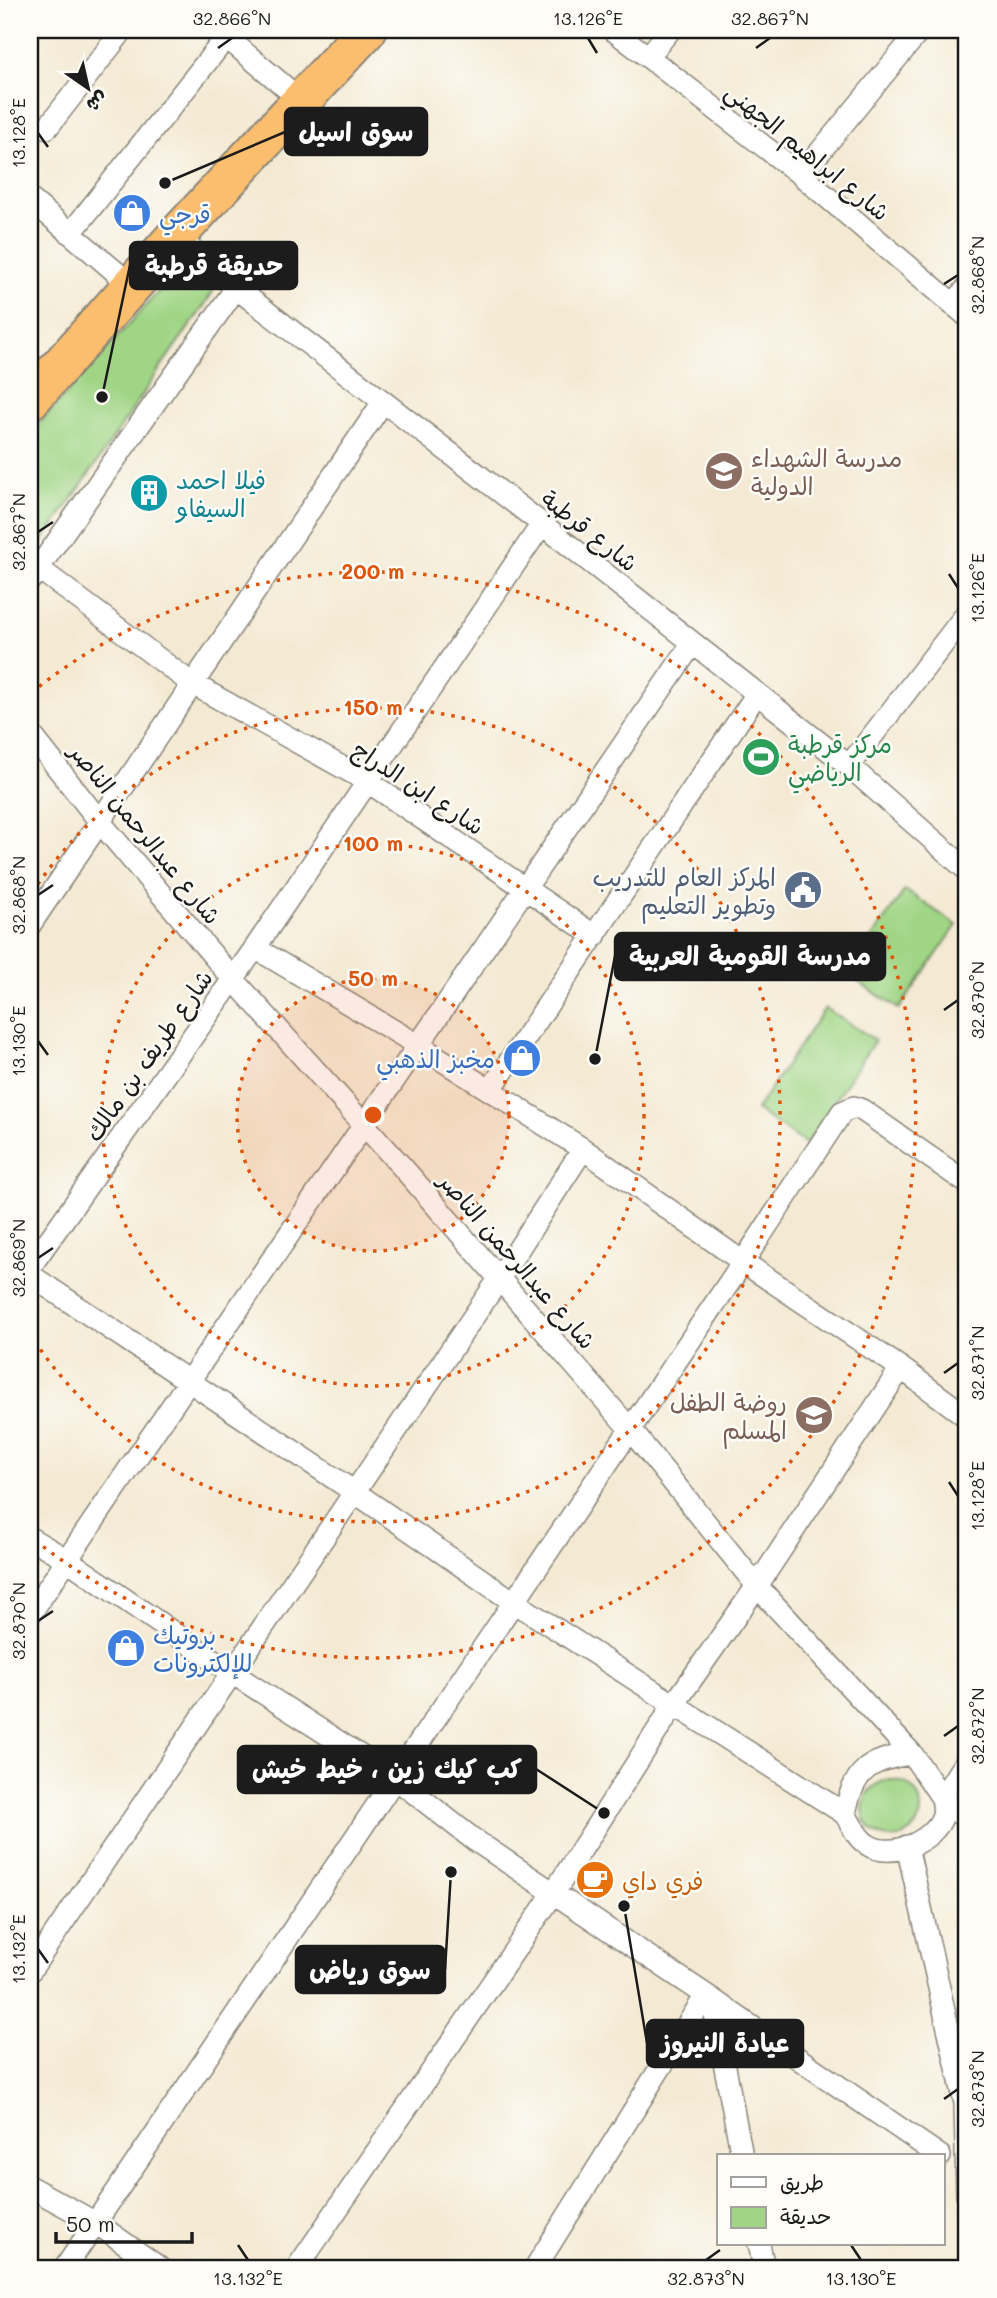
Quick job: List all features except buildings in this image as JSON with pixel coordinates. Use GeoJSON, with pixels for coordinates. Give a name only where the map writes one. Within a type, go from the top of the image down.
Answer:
{"type":"FeatureCollection","features":[{"type":"Feature","properties":{"kind":"highway"},"geometry":{"type":"LineString","coordinates":[[30,369],[338,30]]}},
{"type":"Feature","properties":{"kind":"highway"},"geometry":{"type":"LineString","coordinates":[[30,400],[176,236],[366,30]]}},
{"type":"Feature","properties":{"kind":"street"},"geometry":{"type":"LineString","coordinates":[[47,128],[123,30]]}},
{"type":"Feature","properties":{"kind":"street","name":"شارع ابراهيم الجهني"},"geometry":{"type":"LineString","coordinates":[[613,30],[801,175],[960,311]]}},
{"type":"Feature","properties":{"kind":"street"},"geometry":{"type":"LineString","coordinates":[[648,57],[670,30]]}},
{"type":"Feature","properties":{"kind":"street"},"geometry":{"type":"LineString","coordinates":[[801,175],[920,30]]}},
{"type":"Feature","properties":{"kind":"street"},"geometry":{"type":"LineString","coordinates":[[71,233],[225,32],[285,87]]}},
{"type":"Feature","properties":{"kind":"street"},"geometry":{"type":"LineString","coordinates":[[30,199],[117,273]]}},
{"type":"Feature","properties":{"kind":"street","name":"شارع قرطبة"},"geometry":{"type":"LineString","coordinates":[[176,236],[236,288],[849,766],[967,870]]}},
{"type":"Feature","properties":{"kind":"street"},"geometry":{"type":"LineString","coordinates":[[34,574],[236,288]]}},
{"type":"Feature","properties":{"kind":"street"},"geometry":{"type":"LineString","coordinates":[[960,311],[967,288]]}},
{"type":"Feature","properties":{"kind":"street"},"geometry":{"type":"LineString","coordinates":[[30,925],[383,402]]}},
{"type":"Feature","properties":{"kind":"street","name":"شارع طريف بن مالك"},"geometry":{"type":"LineString","coordinates":[[30,1267],[255,948],[542,524]]}},
{"type":"Feature","properties":{"kind":"street","name":"شارع ابن الدراج"},"geometry":{"type":"LineString","coordinates":[[34,574],[191,683],[367,781],[595,936]]}},
{"type":"Feature","properties":{"kind":"street"},"geometry":{"type":"LineString","coordinates":[[849,766],[967,613]]}},
{"type":"Feature","properties":{"kind":"street"},"geometry":{"type":"LineString","coordinates":[[30,1614],[692,644]]}},
{"type":"Feature","properties":{"kind":"street"},"geometry":{"type":"LineString","coordinates":[[491,1089],[756,695]]}},
{"type":"Feature","properties":{"kind":"street","name":"شارع عبدالرحمن الناصر"},"geometry":{"type":"LineString","coordinates":[[30,733],[100,822],[233,979],[404,1169],[630,1429],[757,1586],[912,1754],[942,1798],[967,1820]]}},
{"type":"Feature","properties":{"kind":"street"},"geometry":{"type":"LineString","coordinates":[[255,948],[491,1089],[583,1149],[743,1262],[966,1412]]}},
{"type":"Feature","properties":{"kind":"street"},"geometry":{"type":"LineString","coordinates":[[65,2268],[842,1112],[848,1108],[862,1110],[967,1183]]}},
{"type":"Feature","properties":{"kind":"street"},"geometry":{"type":"LineString","coordinates":[[30,1971],[499,1279],[583,1149]]}},
{"type":"Feature","properties":{"kind":"street"},"geometry":{"type":"LineString","coordinates":[[30,1276],[353,1491],[514,1602],[845,1814],[860,1840],[870,1847],[885,1850],[907,1846],[934,1831],[944,1813],[942,1798],[967,1759]]}},
{"type":"Feature","properties":{"kind":"street"},"geometry":{"type":"LineString","coordinates":[[297,2268],[553,1894],[675,1703],[757,1586],[901,1368]]}},
{"type":"Feature","properties":{"kind":"street"},"geometry":{"type":"LineString","coordinates":[[30,1538],[66,1559],[232,1673],[396,1778],[473,1839],[938,2154]]}},
{"type":"Feature","properties":{"kind":"street"},"geometry":{"type":"LineString","coordinates":[[845,1814],[850,1791],[856,1779],[891,1757],[912,1754]]}},
{"type":"Feature","properties":{"kind":"street"},"geometry":{"type":"LineString","coordinates":[[907,1846],[966,2102],[967,2195]]}},
{"type":"Feature","properties":{"kind":"street"},"geometry":{"type":"LineString","coordinates":[[709,1997],[742,2154]]}},
{"type":"Feature","properties":{"kind":"street"},"geometry":{"type":"LineString","coordinates":[[535,2268],[709,1997]]}},
{"type":"Feature","properties":{"kind":"street"},"geometry":{"type":"LineString","coordinates":[[944,2158],[966,2174]]}},
{"type":"Feature","properties":{"kind":"street"},"geometry":{"type":"LineString","coordinates":[[30,2187],[96,2223],[160,2268]]}},
{"type":"Feature","properties":{"kind":"street"},"geometry":{"type":"LineString","coordinates":[[759,2246],[764,2268]]}},
{"type":"Feature","properties":{"kind":"green space"},"geometry":{"type":"Polygon","coordinates":[[[184,271],[209,275],[217,284],[30,559],[30,434],[157,293],[184,271]]]}},
{"type":"Feature","properties":{"kind":"green space"},"geometry":{"type":"Polygon","coordinates":[[[905,890],[957,925],[899,1009],[847,974],[905,890]]]}},
{"type":"Feature","properties":{"kind":"green space"},"geometry":{"type":"Polygon","coordinates":[[[825,1008],[875,1040],[806,1144],[756,1110],[825,1008]]]}},
{"type":"Feature","properties":{"kind":"green space"},"geometry":{"type":"Polygon","coordinates":[[[886,1780],[898,1780],[913,1788],[921,1803],[921,1815],[913,1830],[898,1838],[886,1838],[871,1830],[863,1815],[863,1803],[871,1788],[886,1780]]]}},
{"type":"Feature","properties":{"kind":"place","name":"سوق اسيل"},"geometry":{"type":"Point","coordinates":[165,183]}},
{"type":"Feature","properties":{"kind":"place","name":"قرجي"},"geometry":{"type":"Point","coordinates":[132,213]}},
{"type":"Feature","properties":{"kind":"place","name":"حديقة قرطبة"},"geometry":{"type":"Point","coordinates":[102,397]}},
{"type":"Feature","properties":{"kind":"place","name":"مدرسة الشهداء الدولية"},"geometry":{"type":"Point","coordinates":[724,471]}},
{"type":"Feature","properties":{"kind":"place","name":"فيلا احمد السيفاو"},"geometry":{"type":"Point","coordinates":[149,493]}},
{"type":"Feature","properties":{"kind":"place","name":"مركز قرطبة الرياضي"},"geometry":{"type":"Point","coordinates":[761,757]}},
{"type":"Feature","properties":{"kind":"place","name":"المركز العام للتدريب وتطوير التعليم"},"geometry":{"type":"Point","coordinates":[803,890]}},
{"type":"Feature","properties":{"kind":"place","name":"مخبز الذهبي"},"geometry":{"type":"Point","coordinates":[522,1058]}},
{"type":"Feature","properties":{"kind":"place","name":"مدرسة القومية العربية"},"geometry":{"type":"Point","coordinates":[595,1059]}},
{"type":"Feature","properties":{"kind":"place","name":"روضة الطفل المسلم"},"geometry":{"type":"Point","coordinates":[814,1415]}},
{"type":"Feature","properties":{"kind":"place","name":"بروتيك للإلكترونات"},"geometry":{"type":"Point","coordinates":[126,1648]}},
{"type":"Feature","properties":{"kind":"place","name":"كب كيك زين ، خيط خيش"},"geometry":{"type":"Point","coordinates":[604,1813]}},
{"type":"Feature","properties":{"kind":"place","name":"سوق رياض"},"geometry":{"type":"Point","coordinates":[451,1872]}},
{"type":"Feature","properties":{"kind":"place","name":"فري داي"},"geometry":{"type":"Point","coordinates":[595,1880]}},
{"type":"Feature","properties":{"kind":"place","name":"عيادة النيروز"},"geometry":{"type":"Point","coordinates":[624,1906]}}]}
